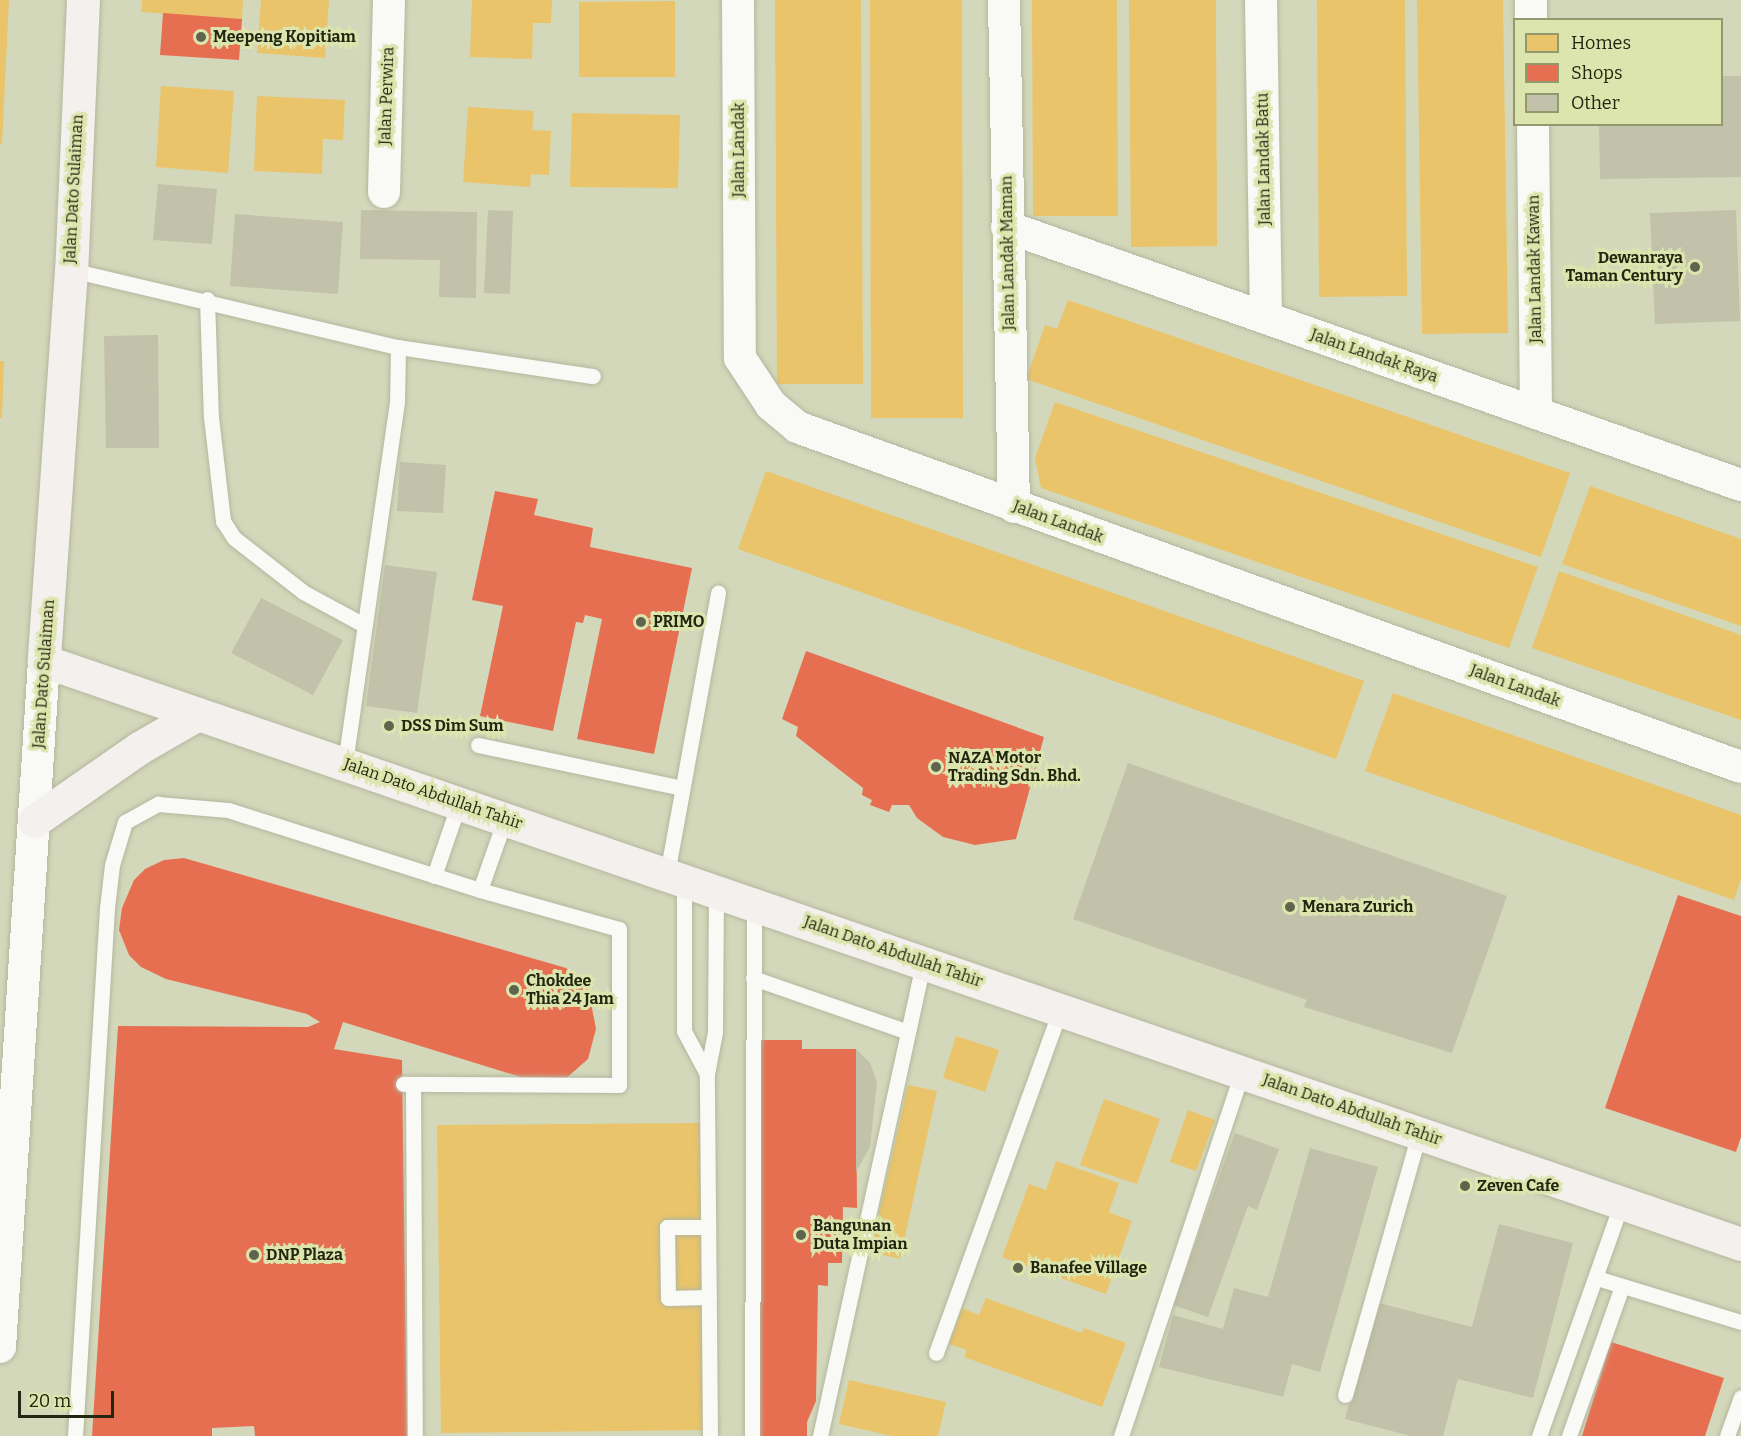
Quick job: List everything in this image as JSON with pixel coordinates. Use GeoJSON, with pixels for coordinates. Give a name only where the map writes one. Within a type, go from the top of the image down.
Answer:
{"type":"FeatureCollection","features":[{"type":"Feature","properties":{"kind":"street","name":"Jalan Dato Sulaiman"},"geometry":{"type":"LineString","coordinates":[[0,1347],[70,270],[83,0]]}},
{"type":"Feature","properties":{"kind":"street","name":"Jalan Perwira"},"geometry":{"type":"LineString","coordinates":[[384,192],[389,0]]}},
{"type":"Feature","properties":{"kind":"street","name":"Jalan Landak"},"geometry":{"type":"LineString","coordinates":[[738,0],[740,358],[771,405],[797,427],[1741,767]]}},
{"type":"Feature","properties":{"kind":"street","name":"Jalan Landak Maman"},"geometry":{"type":"LineString","coordinates":[[1004,0],[1014,507]]}},
{"type":"Feature","properties":{"kind":"street","name":"Jalan Landak Batu"},"geometry":{"type":"LineString","coordinates":[[1262,0],[1266,318]]}},
{"type":"Feature","properties":{"kind":"street"},"geometry":{"type":"LineString","coordinates":[[1531,0],[1531,18]]}},
{"type":"Feature","properties":{"kind":"street","name":"Jalan Landak Kawan"},"geometry":{"type":"LineString","coordinates":[[1533,126],[1536,413]]}},
{"type":"Feature","properties":{"kind":"street","name":"Jalan Landak Raya"},"geometry":{"type":"LineString","coordinates":[[1007,227],[1741,485]]}},
{"type":"Feature","properties":{"kind":"street","name":"Jalan Dato Abdullah Tahir"},"geometry":{"type":"LineString","coordinates":[[44,661],[1741,1244]]}},
{"type":"Feature","properties":{"kind":"street"},"geometry":{"type":"LineString","coordinates":[[34,821],[139,748],[198,714]]}},
{"type":"Feature","properties":{"kind":"lane"},"geometry":{"type":"LineString","coordinates":[[70,270],[207,299],[398,347],[593,376]]}},
{"type":"Feature","properties":{"kind":"lane"},"geometry":{"type":"LineString","coordinates":[[207,299],[211,417],[223,521],[234,538],[303,592],[364,625]]}},
{"type":"Feature","properties":{"kind":"lane"},"geometry":{"type":"LineString","coordinates":[[345,765],[397,402],[398,347]]}},
{"type":"Feature","properties":{"kind":"lane"},"geometry":{"type":"LineString","coordinates":[[707,1074],[684,1031],[675,877],[682,788],[718,593]]}},
{"type":"Feature","properties":{"kind":"lane"},"geometry":{"type":"LineString","coordinates":[[478,745],[682,788]]}},
{"type":"Feature","properties":{"kind":"lane"},"geometry":{"type":"LineString","coordinates":[[434,876],[459,803]]}},
{"type":"Feature","properties":{"kind":"lane"},"geometry":{"type":"LineString","coordinates":[[75,1436],[107,908],[112,866],[124,822],[158,804],[228,810],[434,876],[619,929],[619,1085],[408,1085],[415,1436]]}},
{"type":"Feature","properties":{"kind":"lane"},"geometry":{"type":"LineString","coordinates":[[480,890],[505,819]]}},
{"type":"Feature","properties":{"kind":"lane"},"geometry":{"type":"LineString","coordinates":[[710,1436],[707,1074],[715,1032],[716,891]]}},
{"type":"Feature","properties":{"kind":"lane"},"geometry":{"type":"LineString","coordinates":[[752,1436],[754,904]]}},
{"type":"Feature","properties":{"kind":"lane"},"geometry":{"type":"LineString","coordinates":[[820,1436],[923,963]]}},
{"type":"Feature","properties":{"kind":"lane"},"geometry":{"type":"LineString","coordinates":[[753,978],[908,1032]]}},
{"type":"Feature","properties":{"kind":"lane"},"geometry":{"type":"LineString","coordinates":[[936,1353],[1060,1010]]}},
{"type":"Feature","properties":{"kind":"lane"},"geometry":{"type":"LineString","coordinates":[[1121,1436],[1242,1073]]}},
{"type":"Feature","properties":{"kind":"lane"},"geometry":{"type":"LineString","coordinates":[[1345,1395],[1419,1133]]}},
{"type":"Feature","properties":{"kind":"lane"},"geometry":{"type":"LineString","coordinates":[[1539,1436],[1597,1278],[1622,1202]]}},
{"type":"Feature","properties":{"kind":"lane"},"geometry":{"type":"LineString","coordinates":[[708,1227],[667,1227],[668,1298],[709,1297]]}},
{"type":"Feature","properties":{"kind":"lane"},"geometry":{"type":"LineString","coordinates":[[1597,1278],[1741,1322]]}},
{"type":"Feature","properties":{"kind":"lane"},"geometry":{"type":"LineString","coordinates":[[1569,1436],[1622,1286]]}},
{"type":"Feature","properties":{"kind":"lane"},"geometry":{"type":"LineString","coordinates":[[1727,1436],[1741,1397]]}},
{"type":"Feature","properties":{"kind":"building: Homes"},"geometry":{"type":"Polygon","coordinates":[[[0,0],[9,0],[2,144],[0,144],[0,0]]]}},
{"type":"Feature","properties":{"kind":"building: Homes"},"geometry":{"type":"Polygon","coordinates":[[[142,0],[243,0],[242,19],[141,12],[142,0]]]}},
{"type":"Feature","properties":{"kind":"building: Homes"},"geometry":{"type":"Polygon","coordinates":[[[261,0],[329,0],[325,58],[257,53],[261,0]]]}},
{"type":"Feature","properties":{"kind":"building: Homes"},"geometry":{"type":"Polygon","coordinates":[[[472,0],[552,0],[551,23],[533,23],[532,59],[470,57],[472,0]]]}},
{"type":"Feature","properties":{"kind":"building: Homes"},"geometry":{"type":"Polygon","coordinates":[[[775,0],[861,0],[863,384],[777,384],[775,0]]]}},
{"type":"Feature","properties":{"kind":"building: Homes"},"geometry":{"type":"Polygon","coordinates":[[[870,0],[962,0],[963,418],[871,418],[870,0]]]}},
{"type":"Feature","properties":{"kind":"building: Homes"},"geometry":{"type":"Polygon","coordinates":[[[1032,0],[1117,0],[1118,216],[1033,216],[1032,0]]]}},
{"type":"Feature","properties":{"kind":"building: Homes"},"geometry":{"type":"Polygon","coordinates":[[[1129,0],[1216,0],[1217,246],[1131,247],[1129,0]]]}},
{"type":"Feature","properties":{"kind":"building: Homes"},"geometry":{"type":"Polygon","coordinates":[[[1317,0],[1405,0],[1407,296],[1319,297],[1317,0]]]}},
{"type":"Feature","properties":{"kind":"building: Homes"},"geometry":{"type":"Polygon","coordinates":[[[1417,0],[1503,0],[1508,333],[1422,334],[1417,0]]]}},
{"type":"Feature","properties":{"kind":"building: Homes"},"geometry":{"type":"Polygon","coordinates":[[[675,1],[675,77],[579,77],[579,2],[675,1]]]}},
{"type":"Feature","properties":{"kind":"building: Homes"},"geometry":{"type":"Polygon","coordinates":[[[161,86],[234,91],[228,173],[156,167],[161,86]]]}},
{"type":"Feature","properties":{"kind":"building: Homes"},"geometry":{"type":"Polygon","coordinates":[[[257,96],[345,100],[343,140],[323,139],[322,174],[254,171],[257,96]]]}},
{"type":"Feature","properties":{"kind":"building: Homes"},"geometry":{"type":"Polygon","coordinates":[[[468,107],[534,111],[532,130],[551,131],[549,175],[531,174],[530,187],[463,182],[468,107]]]}},
{"type":"Feature","properties":{"kind":"building: Homes"},"geometry":{"type":"Polygon","coordinates":[[[572,113],[680,115],[678,188],[570,187],[572,113]]]}},
{"type":"Feature","properties":{"kind":"building: Homes"},"geometry":{"type":"Polygon","coordinates":[[[1068,300],[1570,473],[1541,557],[1026,379],[1045,325],[1057,329],[1068,300]]]}},
{"type":"Feature","properties":{"kind":"building: Homes"},"geometry":{"type":"Polygon","coordinates":[[[0,361],[4,361],[2,418],[0,418],[0,361]]]}},
{"type":"Feature","properties":{"kind":"building: Homes"},"geometry":{"type":"Polygon","coordinates":[[[1055,402],[1538,567],[1509,648],[1041,488],[1035,458],[1055,402]]]}},
{"type":"Feature","properties":{"kind":"building: Homes"},"geometry":{"type":"Polygon","coordinates":[[[766,471],[1364,681],[1336,759],[738,549],[766,471]]]}},
{"type":"Feature","properties":{"kind":"building: Homes"},"geometry":{"type":"Polygon","coordinates":[[[1590,486],[1741,539],[1741,626],[1562,564],[1590,486]]]}},
{"type":"Feature","properties":{"kind":"building: Homes"},"geometry":{"type":"Polygon","coordinates":[[[1559,571],[1741,635],[1741,720],[1532,648],[1559,571]]]}},
{"type":"Feature","properties":{"kind":"building: Homes"},"geometry":{"type":"Polygon","coordinates":[[[1393,693],[1741,815],[1741,879],[1734,900],[1365,771],[1393,693]]]}},
{"type":"Feature","properties":{"kind":"building: Homes"},"geometry":{"type":"Polygon","coordinates":[[[956,1036],[999,1050],[985,1092],[943,1078],[956,1036]]]}},
{"type":"Feature","properties":{"kind":"building: Homes"},"geometry":{"type":"Polygon","coordinates":[[[908,1085],[937,1091],[900,1259],[870,1252],[908,1085]]]}},
{"type":"Feature","properties":{"kind":"building: Homes"},"geometry":{"type":"Polygon","coordinates":[[[1104,1099],[1160,1119],[1137,1184],[1080,1165],[1104,1099]]]}},
{"type":"Feature","properties":{"kind":"building: Homes"},"geometry":{"type":"Polygon","coordinates":[[[1188,1110],[1215,1120],[1196,1171],[1170,1162],[1188,1110]]]}},
{"type":"Feature","properties":{"kind":"building: Homes"},"geometry":{"type":"Polygon","coordinates":[[[701,1123],[705,1430],[441,1433],[437,1125],[701,1123]]]}},
{"type":"Feature","properties":{"kind":"building: Homes"},"geometry":{"type":"Polygon","coordinates":[[[1056,1161],[1119,1183],[1109,1212],[1132,1221],[1106,1294],[1002,1257],[1029,1184],[1046,1190],[1056,1161]]]}},
{"type":"Feature","properties":{"kind":"building: Homes"},"geometry":{"type":"Polygon","coordinates":[[[986,1298],[1082,1333],[1084,1328],[1126,1343],[1102,1407],[964,1357],[967,1350],[949,1344],[962,1308],[979,1315],[986,1298]]]}},
{"type":"Feature","properties":{"kind":"building: Homes"},"geometry":{"type":"Polygon","coordinates":[[[849,1380],[946,1402],[938,1436],[892,1436],[839,1424],[849,1380]]]}},
{"type":"Feature","properties":{"kind":"building: Shops","name":"Meepeng Kopitiam"},"geometry":{"type":"Polygon","coordinates":[[[163,13],[242,19],[239,60],[160,55],[163,13]]]}},
{"type":"Feature","properties":{"kind":"building: Shops","name":"PRIMO"},"geometry":{"type":"Polygon","coordinates":[[[495,491],[538,499],[534,515],[593,528],[590,547],[692,568],[654,754],[577,739],[602,619],[585,615],[583,623],[576,622],[553,731],[480,716],[503,606],[472,600],[495,491]]]}},
{"type":"Feature","properties":{"kind":"building: Shops","name":"NAZA Motor Trading Sdn. Bhd."},"geometry":{"type":"Polygon","coordinates":[[[806,651],[1044,737],[1016,839],[975,845],[943,837],[917,818],[909,805],[892,805],[889,812],[870,805],[872,800],[862,795],[863,788],[796,736],[798,727],[782,719],[806,651]]]}},
{"type":"Feature","properties":{"kind":"building: Shops","name":"DNP Plaza"},"geometry":{"type":"Polygon","coordinates":[[[184,858],[566,968],[588,987],[596,1029],[588,1059],[563,1081],[540,1083],[343,1022],[334,1049],[402,1060],[407,1436],[255,1436],[254,1426],[212,1428],[212,1436],[92,1436],[118,1026],[308,1027],[320,1022],[307,1014],[166,979],[141,967],[129,955],[119,930],[122,908],[134,880],[145,869],[164,860],[184,858]]]}},
{"type":"Feature","properties":{"kind":"building: Shops"},"geometry":{"type":"Polygon","coordinates":[[[1678,895],[1741,916],[1741,1137],[1736,1152],[1605,1108],[1678,895]]]}},
{"type":"Feature","properties":{"kind":"building: Shops","name":"Bangunan Duta Impian"},"geometry":{"type":"Polygon","coordinates":[[[761,1040],[802,1040],[802,1049],[856,1049],[857,1208],[843,1207],[842,1263],[828,1263],[828,1286],[818,1285],[816,1401],[807,1422],[807,1436],[760,1436],[761,1040]]]}},
{"type":"Feature","properties":{"kind":"building: Shops"},"geometry":{"type":"Polygon","coordinates":[[[1611,1342],[1724,1378],[1705,1436],[1582,1436],[1611,1342]]]}},
{"type":"Feature","properties":{"kind":"building: Other"},"geometry":{"type":"Polygon","coordinates":[[[1723,76],[1741,76],[1741,177],[1600,179],[1599,126],[1723,126],[1723,76]]]}},
{"type":"Feature","properties":{"kind":"building: Other"},"geometry":{"type":"Polygon","coordinates":[[[158,184],[217,189],[212,244],[153,240],[158,184]]]}},
{"type":"Feature","properties":{"kind":"building: Other"},"geometry":{"type":"Polygon","coordinates":[[[361,210],[477,212],[476,298],[439,297],[440,260],[360,259],[361,210]]]}},
{"type":"Feature","properties":{"kind":"building: Other"},"geometry":{"type":"Polygon","coordinates":[[[488,210],[513,211],[510,294],[484,293],[488,210]]]}},
{"type":"Feature","properties":{"kind":"building: Other","name":"Dewanraya Taman Century"},"geometry":{"type":"Polygon","coordinates":[[[1736,210],[1740,321],[1655,324],[1650,213],[1736,210]]]}},
{"type":"Feature","properties":{"kind":"building: Other"},"geometry":{"type":"Polygon","coordinates":[[[235,214],[343,222],[338,294],[230,286],[235,214]]]}},
{"type":"Feature","properties":{"kind":"building: Other"},"geometry":{"type":"Polygon","coordinates":[[[158,335],[159,448],[106,448],[104,336],[158,335]]]}},
{"type":"Feature","properties":{"kind":"building: Other"},"geometry":{"type":"Polygon","coordinates":[[[400,462],[446,465],[443,513],[397,511],[400,462]]]}},
{"type":"Feature","properties":{"kind":"building: Other"},"geometry":{"type":"Polygon","coordinates":[[[385,565],[437,572],[417,713],[366,706],[385,565]]]}},
{"type":"Feature","properties":{"kind":"building: Other"},"geometry":{"type":"Polygon","coordinates":[[[261,598],[343,640],[313,695],[231,653],[261,598]]]}},
{"type":"Feature","properties":{"kind":"building: Other","name":"Menara Zurich"},"geometry":{"type":"Polygon","coordinates":[[[1128,763],[1507,896],[1452,1053],[1304,1007],[1307,1000],[1073,919],[1128,763]]]}},
{"type":"Feature","properties":{"kind":"building: Other"},"geometry":{"type":"Polygon","coordinates":[[[856,1049],[870,1063],[877,1082],[870,1147],[856,1172],[856,1049]]]}},
{"type":"Feature","properties":{"kind":"building: Other"},"geometry":{"type":"Polygon","coordinates":[[[1235,1133],[1279,1149],[1257,1210],[1248,1206],[1208,1317],[1173,1305],[1235,1133]]]}},
{"type":"Feature","properties":{"kind":"building: Other"},"geometry":{"type":"Polygon","coordinates":[[[1310,1148],[1378,1167],[1320,1372],[1292,1364],[1283,1397],[1159,1367],[1173,1315],[1223,1329],[1234,1288],[1268,1297],[1310,1148]]]}},
{"type":"Feature","properties":{"kind":"building: Other"},"geometry":{"type":"Polygon","coordinates":[[[1499,1224],[1573,1243],[1533,1398],[1458,1379],[1443,1436],[1411,1436],[1345,1419],[1375,1302],[1472,1327],[1499,1224]]]}},
{"type":"Feature","properties":{"kind":"place","name":"Meepeng Kopitiam"},"geometry":{"type":"Point","coordinates":[201,37]}},
{"type":"Feature","properties":{"kind":"place","name":"Dewanraya Taman Century"},"geometry":{"type":"Point","coordinates":[1695,267]}},
{"type":"Feature","properties":{"kind":"place","name":"PRIMO"},"geometry":{"type":"Point","coordinates":[641,622]}},
{"type":"Feature","properties":{"kind":"place","name":"DSS Dim Sum"},"geometry":{"type":"Point","coordinates":[389,726]}},
{"type":"Feature","properties":{"kind":"place","name":"NAZA Motor Trading Sdn. Bhd."},"geometry":{"type":"Point","coordinates":[936,767]}},
{"type":"Feature","properties":{"kind":"place","name":"Menara Zurich"},"geometry":{"type":"Point","coordinates":[1290,907]}},
{"type":"Feature","properties":{"kind":"place","name":"Chokdee Thia 24 Jam"},"geometry":{"type":"Point","coordinates":[514,990]}},
{"type":"Feature","properties":{"kind":"place","name":"Zeven Cafe"},"geometry":{"type":"Point","coordinates":[1465,1186]}},
{"type":"Feature","properties":{"kind":"place","name":"Bangunan Duta Impian"},"geometry":{"type":"Point","coordinates":[801,1235]}},
{"type":"Feature","properties":{"kind":"place","name":"DNP Plaza"},"geometry":{"type":"Point","coordinates":[254,1255]}},
{"type":"Feature","properties":{"kind":"place","name":"Banafee Village"},"geometry":{"type":"Point","coordinates":[1018,1268]}}]}
